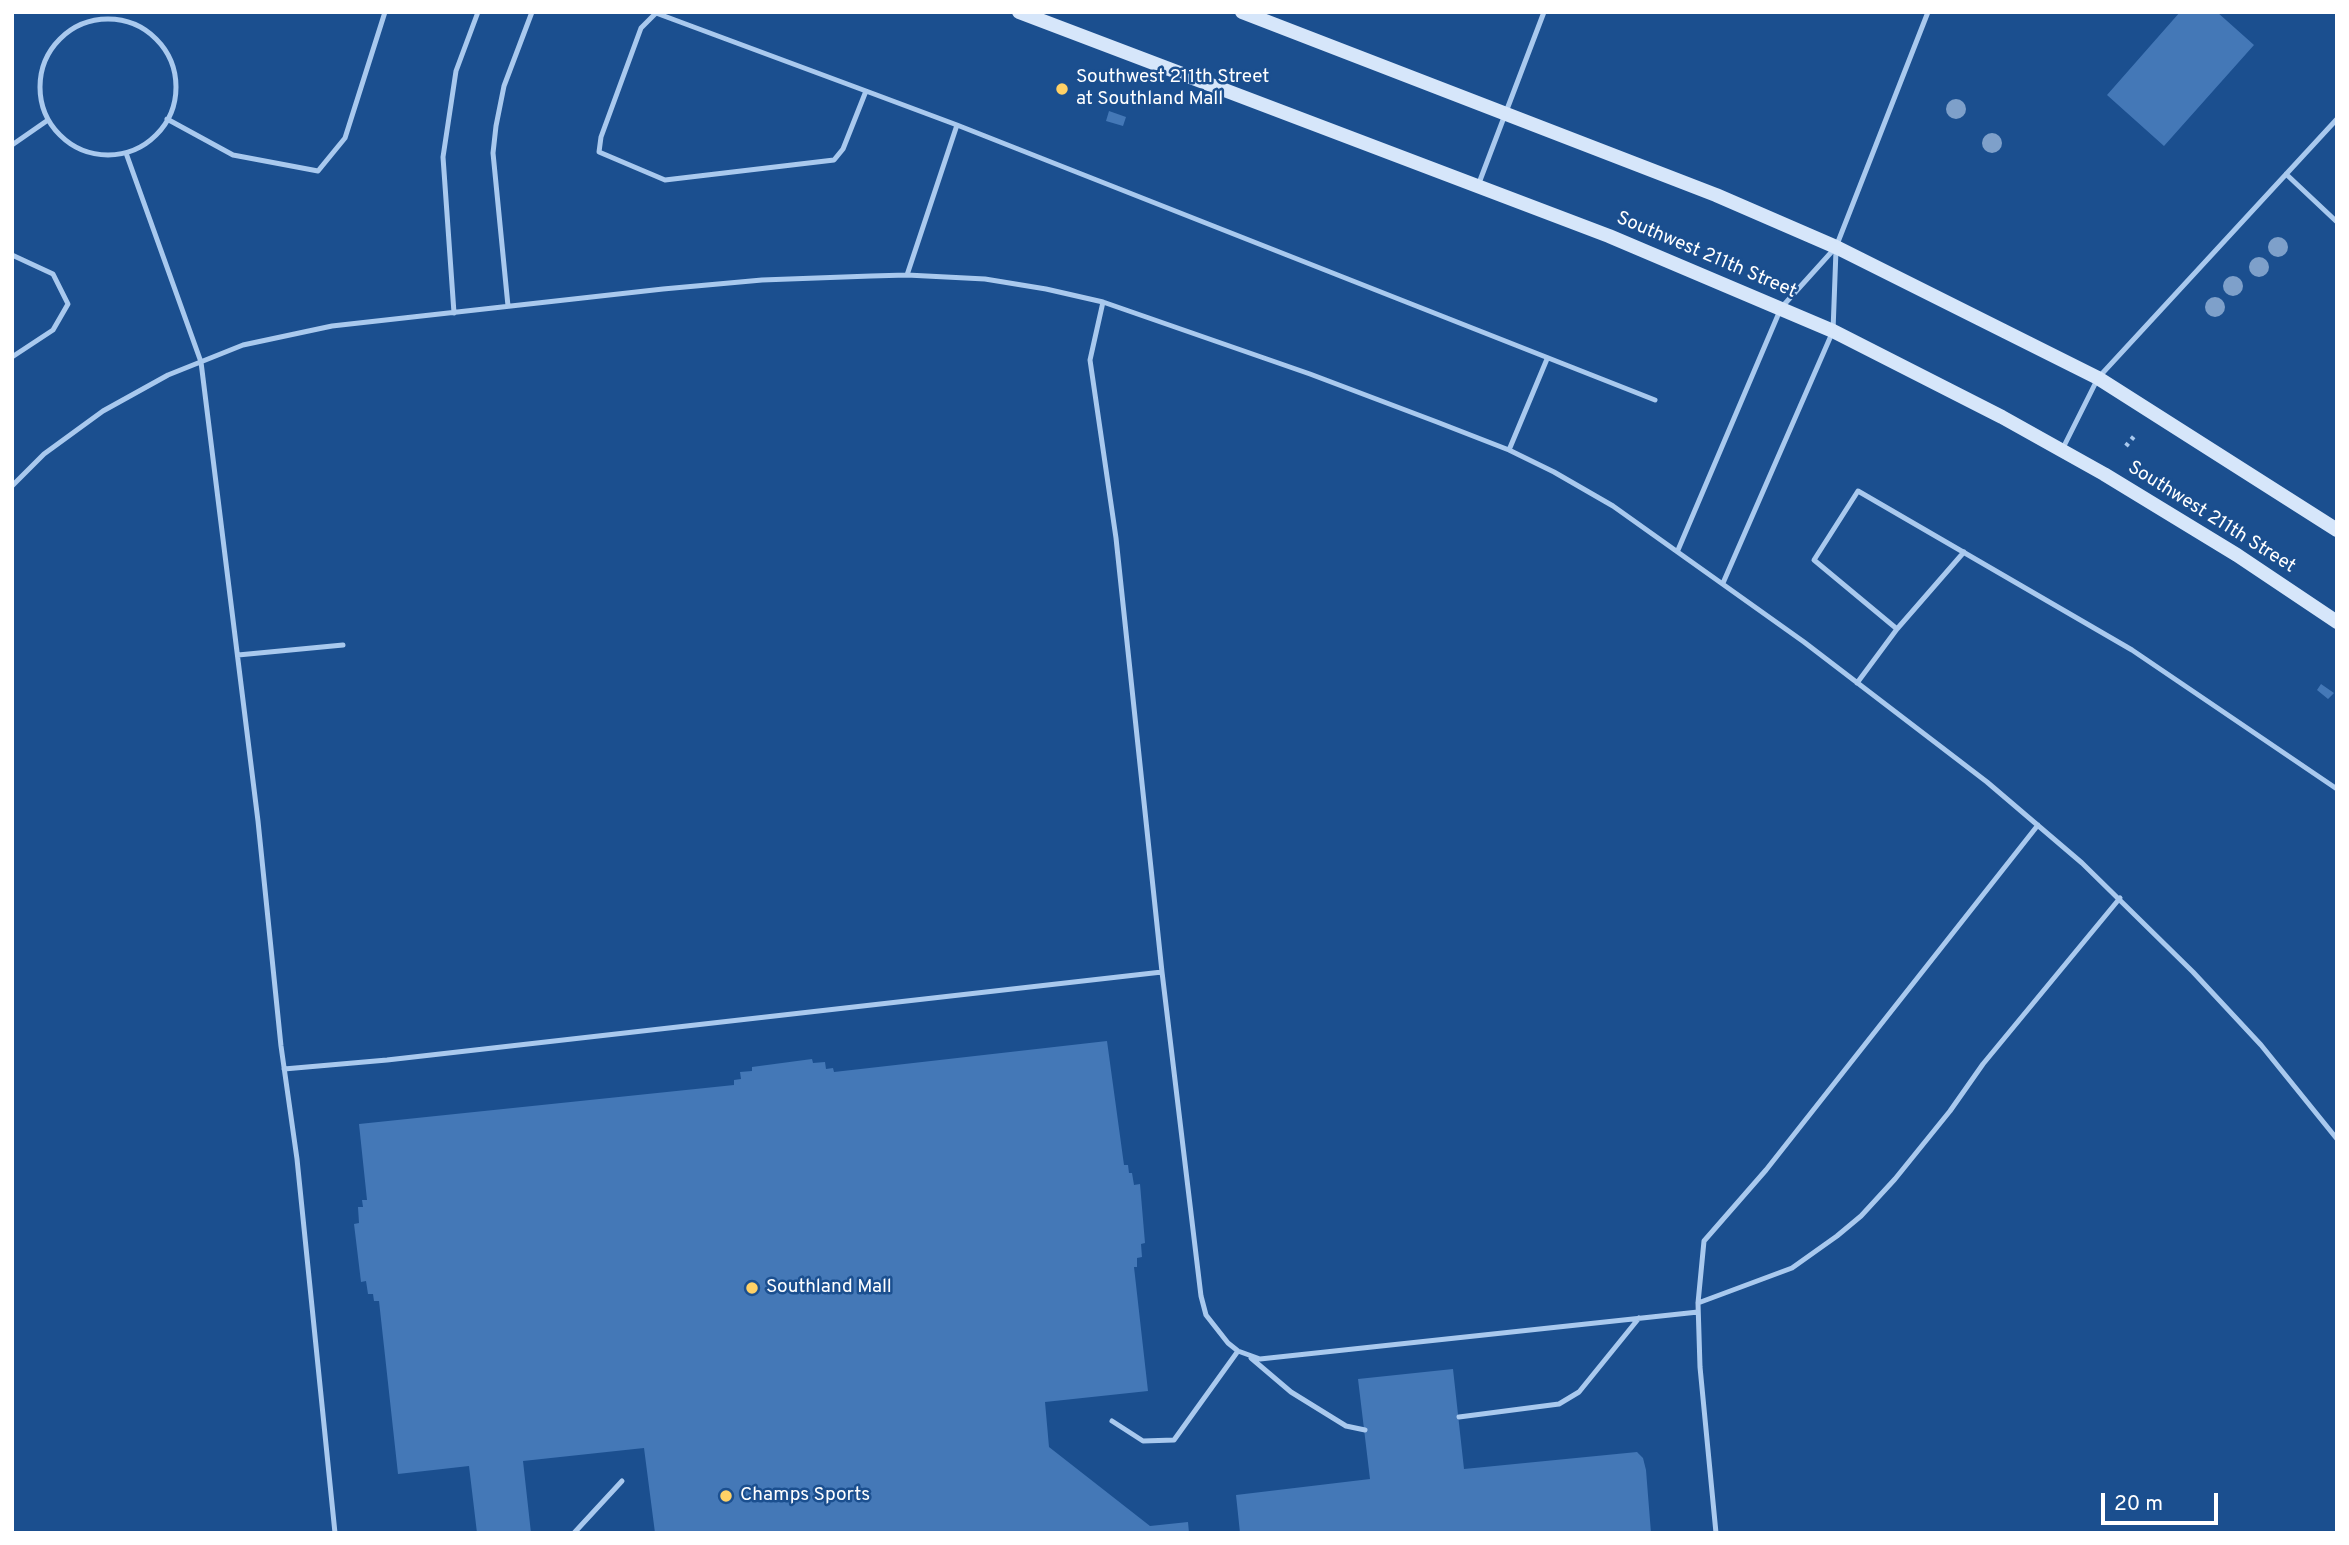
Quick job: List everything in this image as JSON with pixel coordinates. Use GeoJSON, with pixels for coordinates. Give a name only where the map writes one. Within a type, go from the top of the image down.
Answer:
{"type":"FeatureCollection","features":[{"type":"Feature","properties":{"kind":"main road","name":"Southwest 211th Street"},"geometry":{"type":"LineString","coordinates":[[1019,12],[1609,236],[1833,331],[2062,450],[2237,555],[2337,622]]}},
{"type":"Feature","properties":{"kind":"main road"},"geometry":{"type":"LineString","coordinates":[[1242,12],[1716,195],[1836,247],[2098,378],[2337,530]]}},
{"type":"Feature","properties":{"kind":"lane"},"geometry":{"type":"LineString","coordinates":[[167,119],[233,155],[318,171],[345,138],[385,12]]}},
{"type":"Feature","properties":{"kind":"lane"},"geometry":{"type":"LineString","coordinates":[[454,313],[443,157],[456,71],[478,12]]}},
{"type":"Feature","properties":{"kind":"lane"},"geometry":{"type":"LineString","coordinates":[[508,306],[493,153],[504,86],[532,12]]}},
{"type":"Feature","properties":{"kind":"lane"},"geometry":{"type":"LineString","coordinates":[[1478,186],[1544,12]]}},
{"type":"Feature","properties":{"kind":"lane"},"geometry":{"type":"LineString","coordinates":[[1723,583],[1833,331],[1836,247],[1928,12]]}},
{"type":"Feature","properties":{"kind":"lane"},"geometry":{"type":"LineString","coordinates":[[866,91],[843,149],[834,160],[665,180],[599,152],[601,137],[641,28],[656,13],[866,91],[957,125],[1655,400]]}},
{"type":"Feature","properties":{"kind":"lane"},"geometry":{"type":"LineString","coordinates":[[97,20],[120,20],[142,29],[160,43],[172,63],[176,86],[173,109],[167,119],[162,129],[146,144],[126,153],[104,155],[83,150],[64,139],[48,120],[41,103],[40,81],[45,60],[57,41],[75,27],[97,20]]}},
{"type":"Feature","properties":{"kind":"lane"},"geometry":{"type":"LineString","coordinates":[[2062,450],[2098,378],[2337,119]]}},
{"type":"Feature","properties":{"kind":"lane"},"geometry":{"type":"LineString","coordinates":[[12,145],[48,120]]}},
{"type":"Feature","properties":{"kind":"lane"},"geometry":{"type":"LineString","coordinates":[[907,275],[957,125]]}},
{"type":"Feature","properties":{"kind":"lane"},"geometry":{"type":"LineString","coordinates":[[126,153],[201,362],[271,930],[284,1069],[299,1172],[335,1533]]}},
{"type":"Feature","properties":{"kind":"lane"},"geometry":{"type":"LineString","coordinates":[[2286,174],[2337,222]]}},
{"type":"Feature","properties":{"kind":"lane"},"geometry":{"type":"LineString","coordinates":[[1678,550],[1781,308],[1836,247]]}},
{"type":"Feature","properties":{"kind":"lane"},"geometry":{"type":"LineString","coordinates":[[12,256],[53,274],[68,304],[53,330],[12,357]]}},
{"type":"Feature","properties":{"kind":"lane"},"geometry":{"type":"LineString","coordinates":[[12,486],[44,454],[103,411],[168,375],[243,345],[332,326],[663,289],[762,281],[907,275],[985,279],[1103,302],[1310,374],[1509,450],[1613,506],[1678,550],[1857,683],[2038,825],[2120,898],[2261,1045],[2337,1139]]}},
{"type":"Feature","properties":{"kind":"lane"},"geometry":{"type":"LineString","coordinates":[[1103,302],[1090,360],[1118,552],[1162,972],[1203,1306],[1212,1325],[1228,1343],[1291,1392],[1346,1426],[1365,1430]]}},
{"type":"Feature","properties":{"kind":"lane"},"geometry":{"type":"LineString","coordinates":[[1509,450],[1547,359]]}},
{"type":"Feature","properties":{"kind":"lane"},"geometry":{"type":"LineString","coordinates":[[1897,629],[1814,560],[1858,491],[2132,650],[2337,789]]}},
{"type":"Feature","properties":{"kind":"lane"},"geometry":{"type":"LineString","coordinates":[[1857,683],[1897,629],[1964,552]]}},
{"type":"Feature","properties":{"kind":"lane"},"geometry":{"type":"LineString","coordinates":[[238,655],[343,645]]}},
{"type":"Feature","properties":{"kind":"lane"},"geometry":{"type":"LineString","coordinates":[[1716,1533],[1700,1367],[1698,1303],[1704,1241],[1766,1170],[2038,825]]}},
{"type":"Feature","properties":{"kind":"lane"},"geometry":{"type":"LineString","coordinates":[[1698,1303],[1792,1268],[1838,1236],[1861,1216],[1903,1169],[1950,1111],[1983,1064],[2120,898]]}},
{"type":"Feature","properties":{"kind":"lane"},"geometry":{"type":"LineString","coordinates":[[284,1069],[387,1060],[1162,972]]}},
{"type":"Feature","properties":{"kind":"lane"},"geometry":{"type":"LineString","coordinates":[[1248,1356],[1261,1359],[1698,1312]]}},
{"type":"Feature","properties":{"kind":"lane"},"geometry":{"type":"LineString","coordinates":[[1459,1417],[1559,1404],[1579,1392],[1639,1318]]}},
{"type":"Feature","properties":{"kind":"lane"},"geometry":{"type":"LineString","coordinates":[[1112,1421],[1143,1441],[1174,1440],[1238,1351]]}},
{"type":"Feature","properties":{"kind":"lane"},"geometry":{"type":"LineString","coordinates":[[574,1533],[622,1481]]}},
{"type":"Feature","properties":{"kind":"path"},"geometry":{"type":"LineString","coordinates":[[2126,446],[2139,430]]}},
{"type":"Feature","properties":{"kind":"building"},"geometry":{"type":"Polygon","coordinates":[[[2180,12],[2217,12],[2254,45],[2164,146],[2107,95],[2180,12]]]}},
{"type":"Feature","properties":{"kind":"building"},"geometry":{"type":"Polygon","coordinates":[[[1109,111],[1126,117],[1123,126],[1106,121],[1109,111]]]}},
{"type":"Feature","properties":{"kind":"building"},"geometry":{"type":"Polygon","coordinates":[[[2321,684],[2334,693],[2328,699],[2317,690],[2321,684]]]}},
{"type":"Feature","properties":{"kind":"building","name":"Southland Mall"},"geometry":{"type":"Polygon","coordinates":[[[1107,1041],[1124,1165],[1128,1165],[1129,1173],[1132,1173],[1134,1185],[1140,1184],[1145,1243],[1141,1244],[1142,1257],[1137,1258],[1137,1267],[1134,1267],[1148,1391],[1045,1402],[1049,1447],[1150,1526],[1188,1522],[1189,1533],[655,1533],[644,1448],[523,1461],[531,1533],[477,1533],[469,1466],[398,1474],[379,1301],[374,1301],[373,1294],[368,1294],[366,1281],[361,1282],[354,1224],[359,1223],[358,1207],[363,1207],[362,1200],[367,1200],[359,1124],[734,1085],[734,1080],[741,1079],[740,1072],[752,1071],[752,1067],[812,1059],[813,1063],[825,1062],[826,1069],[833,1068],[834,1072],[1107,1041]]]}},
{"type":"Feature","properties":{"kind":"building"},"geometry":{"type":"Polygon","coordinates":[[[1453,1369],[1464,1469],[1637,1452],[1643,1458],[1646,1470],[1651,1533],[1240,1533],[1236,1495],[1370,1479],[1358,1379],[1453,1369]]]}},
{"type":"Feature","properties":{"kind":"place","name":"Southwest 211th Street at Southland Mall"},"geometry":{"type":"Point","coordinates":[1062,89]}},
{"type":"Feature","properties":{"kind":"place","name":"Southland Mall"},"geometry":{"type":"Point","coordinates":[752,1288]}},
{"type":"Feature","properties":{"kind":"place","name":"Champs Sports"},"geometry":{"type":"Point","coordinates":[726,1496]}}]}
